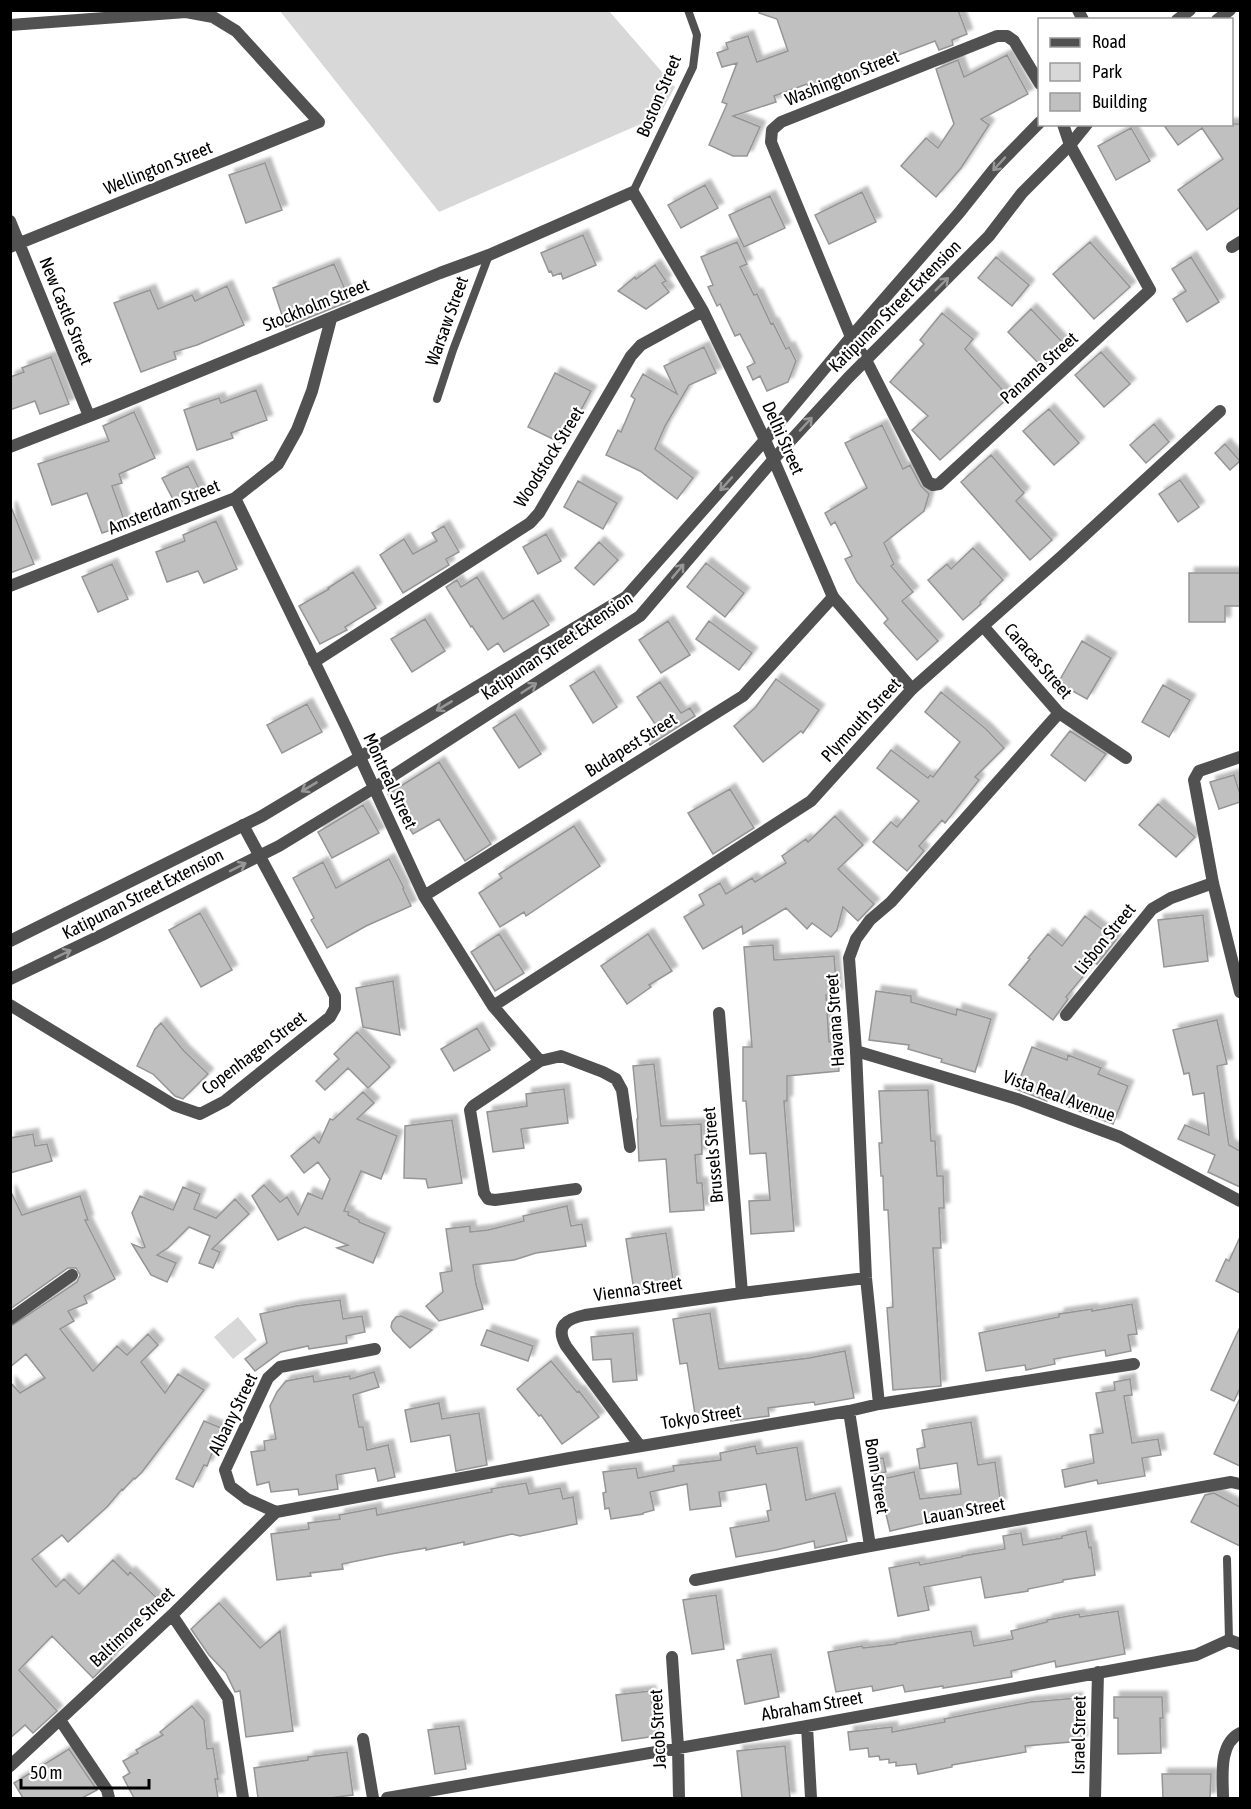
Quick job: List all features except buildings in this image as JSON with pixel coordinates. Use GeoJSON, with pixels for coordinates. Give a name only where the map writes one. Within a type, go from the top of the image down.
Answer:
{"type":"FeatureCollection","features":[{"type":"Feature","properties":{"kind":"street","name":"Wellington Street"},"geometry":{"type":"LineString","coordinates":[[10,25],[186,12],[213,17],[236,31],[319,122],[15,245]]}},
{"type":"Feature","properties":{"kind":"street","name":"Washington Street"},"geometry":{"type":"LineString","coordinates":[[866,360],[850,337],[771,142],[772,130],[781,122],[997,36],[1007,36],[1014,41],[1038,81]]}},
{"type":"Feature","properties":{"kind":"street","name":"Katipunan Street Extension"},"geometry":{"type":"LineString","coordinates":[[10,941],[262,816],[626,597],[765,440],[994,169],[1038,124]]}},
{"type":"Feature","properties":{"kind":"street"},"geometry":{"type":"LineString","coordinates":[[1063,126],[1070,144]]}},
{"type":"Feature","properties":{"kind":"street","name":"Katipunan Street Extension"},"geometry":{"type":"LineString","coordinates":[[10,979],[259,856],[374,788],[640,616],[773,460],[866,360],[989,236],[1022,193],[1085,126]]}},
{"type":"Feature","properties":{"kind":"street","name":"Panama Street"},"geometry":{"type":"LineString","coordinates":[[866,360],[928,482],[933,485],[939,484],[1149,292],[1150,287],[1070,144]]}},
{"type":"Feature","properties":{"kind":"street","name":"Stockholm Street"},"geometry":{"type":"LineString","coordinates":[[10,447],[489,255],[633,192]]}},
{"type":"Feature","properties":{"kind":"street","name":"Delhi Street"},"geometry":{"type":"LineString","coordinates":[[633,192],[703,311],[765,440],[833,597],[912,689]]}},
{"type":"Feature","properties":{"kind":"street","name":"New Castle Street"},"geometry":{"type":"LineString","coordinates":[[10,221],[15,245],[89,416]]}},
{"type":"Feature","properties":{"kind":"street","name":"Woodstock Street"},"geometry":{"type":"LineString","coordinates":[[314,662],[530,523],[539,513],[631,356],[641,345],[703,311]]}},
{"type":"Feature","properties":{"kind":"street","name":"Amsterdam Street"},"geometry":{"type":"LineString","coordinates":[[10,586],[235,498],[278,464],[297,430],[312,391],[331,319]]}},
{"type":"Feature","properties":{"kind":"street","name":"Plymouth Street"},"geometry":{"type":"LineString","coordinates":[[493,1006],[811,801],[912,689],[1220,411]]}},
{"type":"Feature","properties":{"kind":"street","name":"Montreal Street"},"geometry":{"type":"LineString","coordinates":[[235,498],[424,896],[493,1006],[540,1061]]}},
{"type":"Feature","properties":{"kind":"street","name":"Budapest Street"},"geometry":{"type":"LineString","coordinates":[[424,896],[743,696],[833,597]]}},
{"type":"Feature","properties":{"kind":"street","name":"Caracas Street"},"geometry":{"type":"LineString","coordinates":[[983,626],[1059,713],[1126,758]]}},
{"type":"Feature","properties":{"kind":"street","name":"Havana Street"},"geometry":{"type":"LineString","coordinates":[[879,1404],[866,1278],[856,1051],[849,958],[856,939],[870,920],[891,902],[1059,713]]}},
{"type":"Feature","properties":{"kind":"street"},"geometry":{"type":"LineString","coordinates":[[1240,757],[1199,771],[1194,780],[1213,883],[1240,992]]}},
{"type":"Feature","properties":{"kind":"street","name":"Copenhagen Street"},"geometry":{"type":"LineString","coordinates":[[10,1005],[174,1105],[201,1114],[225,1101],[330,1017],[335,1008],[335,996],[243,825]]}},
{"type":"Feature","properties":{"kind":"street","name":"Lisbon Street"},"geometry":{"type":"LineString","coordinates":[[1066,1015],[1152,909],[1170,897],[1213,883]]}},
{"type":"Feature","properties":{"kind":"street","name":"Brussels Street"},"geometry":{"type":"LineString","coordinates":[[719,1013],[742,1293]]}},
{"type":"Feature","properties":{"kind":"street","name":"Vista Real Avenue"},"geometry":{"type":"LineString","coordinates":[[856,1051],[1017,1099],[1120,1137],[1240,1202]]}},
{"type":"Feature","properties":{"kind":"street"},"geometry":{"type":"LineString","coordinates":[[576,1189],[488,1199],[484,1193],[470,1110],[540,1061],[561,1056],[616,1079],[622,1090],[630,1147]]}},
{"type":"Feature","properties":{"kind":"street"},"geometry":{"type":"LineString","coordinates":[[10,1319],[72,1275]]}},
{"type":"Feature","properties":{"kind":"street","name":"Vienna Street"},"geometry":{"type":"LineString","coordinates":[[640,1446],[566,1346],[561,1332],[564,1323],[573,1317],[585,1315],[866,1278]]}},
{"type":"Feature","properties":{"kind":"street","name":"Albany Street"},"geometry":{"type":"LineString","coordinates":[[276,1512],[247,1499],[230,1486],[225,1470],[268,1378],[280,1367],[375,1349]]}},
{"type":"Feature","properties":{"kind":"street","name":"Tokyo Street"},"geometry":{"type":"LineString","coordinates":[[276,1512],[879,1404],[1134,1364]]}},
{"type":"Feature","properties":{"kind":"street","name":"Bonn Street"},"geometry":{"type":"LineString","coordinates":[[849,1411],[870,1546]]}},
{"type":"Feature","properties":{"kind":"street","name":"Lauan Street"},"geometry":{"type":"LineString","coordinates":[[695,1580],[870,1546],[1231,1482],[1240,1484]]}},
{"type":"Feature","properties":{"kind":"street","name":"Baltimore Street"},"geometry":{"type":"LineString","coordinates":[[10,1766],[171,1615],[276,1512]]}},
{"type":"Feature","properties":{"kind":"street"},"geometry":{"type":"LineString","coordinates":[[171,1615],[228,1698],[243,1798]]}},
{"type":"Feature","properties":{"kind":"street","name":"Abraham Street"},"geometry":{"type":"LineString","coordinates":[[387,1798],[807,1726],[1196,1655],[1235,1642]]}},
{"type":"Feature","properties":{"kind":"street","name":"Jacob Street"},"geometry":{"type":"LineString","coordinates":[[672,1657],[679,1798]]}},
{"type":"Feature","properties":{"kind":"street","name":"Israel Street"},"geometry":{"type":"LineString","coordinates":[[1095,1798],[1098,1672]]}},
{"type":"Feature","properties":{"kind":"street"},"geometry":{"type":"LineString","coordinates":[[60,1720],[107,1790],[109,1798]]}},
{"type":"Feature","properties":{"kind":"street"},"geometry":{"type":"LineString","coordinates":[[807,1726],[810,1798]]}},
{"type":"Feature","properties":{"kind":"street"},"geometry":{"type":"LineString","coordinates":[[1223,1798],[1224,1754],[1234,1736],[1240,1733]]}},
{"type":"Feature","properties":{"kind":"street"},"geometry":{"type":"LineString","coordinates":[[363,1739],[373,1798]]}},
{"type":"Feature","properties":{"kind":"lane","name":"Boston Street"},"geometry":{"type":"LineString","coordinates":[[633,192],[693,67],[697,35],[688,10]]}},
{"type":"Feature","properties":{"kind":"lane","name":"Warsaw Street"},"geometry":{"type":"LineString","coordinates":[[437,399],[489,255]]}},
{"type":"Feature","properties":{"kind":"lane"},"geometry":{"type":"LineString","coordinates":[[1227,1559],[1235,1642]]}},
{"type":"Feature","properties":{"kind":"green space"},"geometry":{"type":"Polygon","coordinates":[[[280,11],[609,11],[675,87],[659,116],[439,212],[280,11]]]}},
{"type":"Feature","properties":{"kind":"green space"},"geometry":{"type":"Polygon","coordinates":[[[238,1317],[257,1340],[233,1359],[214,1337],[238,1317]]]}}]}
